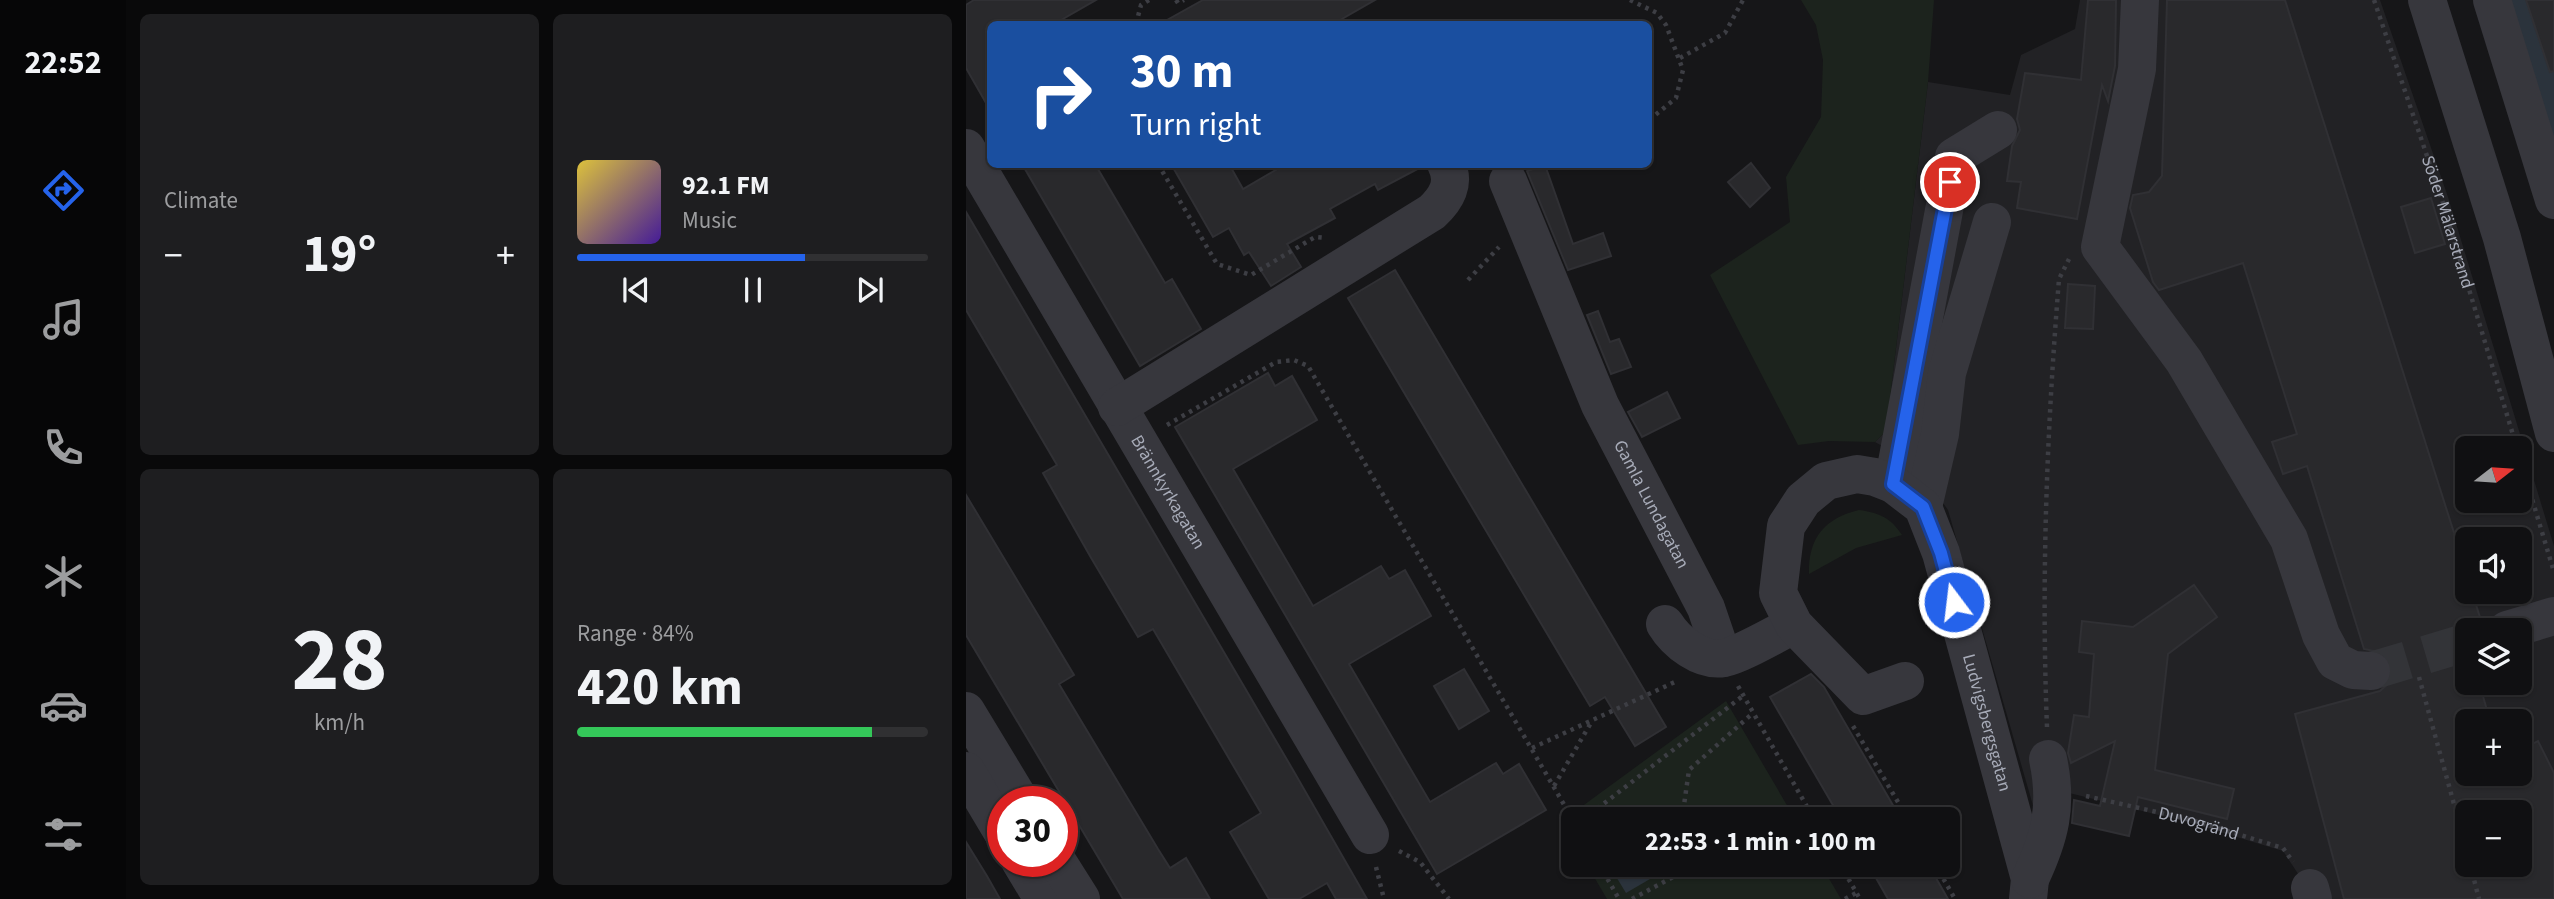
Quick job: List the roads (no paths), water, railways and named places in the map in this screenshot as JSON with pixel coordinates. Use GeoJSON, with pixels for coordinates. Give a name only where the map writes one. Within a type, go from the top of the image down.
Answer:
{"type":"FeatureCollection","features":[{"type":"Feature","properties":{"kind":"street"},"geometry":{"type":"LineString","coordinates":[[2140,0],[2137,69],[2100,247],[2184,361],[2289,540],[2321,635],[2335,661],[2353,670],[2371,671]]}},
{"type":"Feature","properties":{"kind":"street"},"geometry":{"type":"LineString","coordinates":[[2427,0],[2502,238],[2554,433]]}},
{"type":"Feature","properties":{"kind":"street"},"geometry":{"type":"LineString","coordinates":[[2492,0],[2554,200]]}},
{"type":"Feature","properties":{"kind":"street"},"geometry":{"type":"LineString","coordinates":[[1893,484],[1954,157],[1998,130]]}},
{"type":"Feature","properties":{"kind":"street","name":"Brännkyrkagatan"},"geometry":{"type":"LineString","coordinates":[[966,148],[1370,835]]}},
{"type":"Feature","properties":{"kind":"street"},"geometry":{"type":"LineString","coordinates":[[1116,407],[1432,212],[1450,189],[1448,168]]}},
{"type":"Feature","properties":{"kind":"street","name":"Gamla Lundagatan"},"geometry":{"type":"LineString","coordinates":[[1507,181],[1600,405],[1706,608],[1723,658]]}},
{"type":"Feature","properties":{"kind":"street"},"geometry":{"type":"LineString","coordinates":[[1905,681],[1863,696],[1794,625],[1778,593],[1780,556],[1786,526],[1803,500],[1826,481],[1857,474],[1893,484],[1923,507],[1940,434],[1947,373],[1992,222]]}},
{"type":"Feature","properties":{"kind":"street","name":"Ludvigsbergsgatan"},"geometry":{"type":"LineString","coordinates":[[1923,507],[1941,553],[2029,889]]}},
{"type":"Feature","properties":{"kind":"street"},"geometry":{"type":"LineString","coordinates":[[2532,623],[2554,617]]}},
{"type":"Feature","properties":{"kind":"street"},"geometry":{"type":"LineString","coordinates":[[1665,624],[1674,639],[1688,649],[1723,658],[1794,625]]}},
{"type":"Feature","properties":{"kind":"street"},"geometry":{"type":"LineString","coordinates":[[966,711],[1011,786]]}},
{"type":"Feature","properties":{"kind":"street"},"geometry":{"type":"LineString","coordinates":[[966,771],[987,806]]}},
{"type":"Feature","properties":{"kind":"street","name":"Ludvigsbergsgatan"},"geometry":{"type":"LineString","coordinates":[[2029,889],[2048,842],[2051,774]]}},
{"type":"Feature","properties":{"kind":"street"},"geometry":{"type":"LineString","coordinates":[[1030,877],[1043,899]]}},
{"type":"Feature","properties":{"kind":"street"},"geometry":{"type":"LineString","coordinates":[[1068,877],[1081,899]]}},
{"type":"Feature","properties":{"kind":"tunnel"},"geometry":{"type":"LineString","coordinates":[[2371,671],[2455,646]]}}]}
